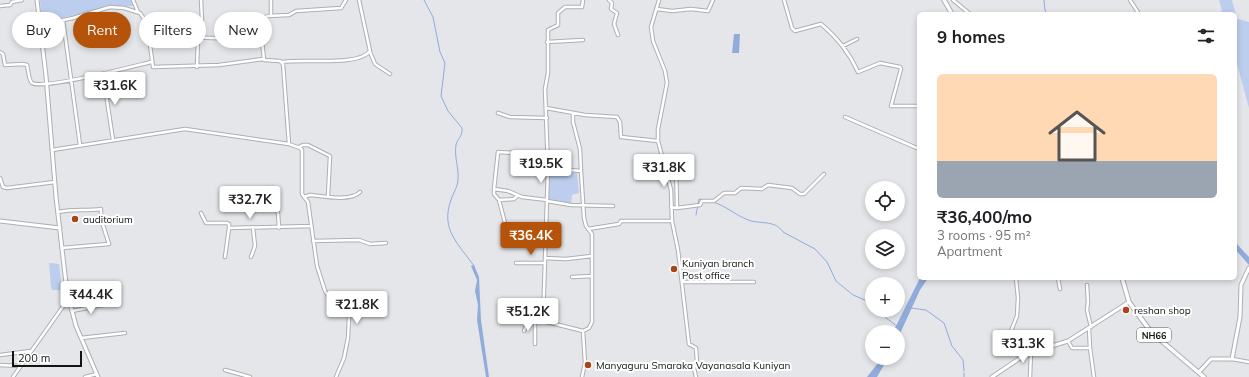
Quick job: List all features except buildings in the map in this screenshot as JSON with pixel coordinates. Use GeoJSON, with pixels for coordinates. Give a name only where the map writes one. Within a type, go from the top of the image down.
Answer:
{"type":"FeatureCollection","features":[{"type":"Feature","properties":{"kind":"highway"},"geometry":{"type":"LineString","coordinates":[[944,0],[951,12]]}},
{"type":"Feature","properties":{"kind":"highway","name":"NH66"},"geometry":{"type":"LineString","coordinates":[[1123,280],[1129,302],[1151,332],[1169,349],[1204,377]]}},
{"type":"Feature","properties":{"kind":"main road"},"geometry":{"type":"LineString","coordinates":[[37,0],[38,12]]}},
{"type":"Feature","properties":{"kind":"main road"},"geometry":{"type":"LineString","coordinates":[[43,48],[58,212],[69,298],[81,338],[98,375]]}},
{"type":"Feature","properties":{"kind":"main road"},"geometry":{"type":"LineString","coordinates":[[0,221],[60,228]]}},
{"type":"Feature","properties":{"kind":"main road"},"geometry":{"type":"LineString","coordinates":[[1199,372],[1211,359],[1232,359],[1240,317],[1241,284],[1249,268]]}},
{"type":"Feature","properties":{"kind":"main road"},"geometry":{"type":"LineString","coordinates":[[992,377],[1027,353],[1068,342],[1129,302]]}},
{"type":"Feature","properties":{"kind":"street"},"geometry":{"type":"LineString","coordinates":[[0,6],[10,5],[12,2],[22,0]]}},
{"type":"Feature","properties":{"kind":"street"},"geometry":{"type":"LineString","coordinates":[[133,0],[138,12]]}},
{"type":"Feature","properties":{"kind":"street"},"geometry":{"type":"LineString","coordinates":[[201,0],[202,12]]}},
{"type":"Feature","properties":{"kind":"street"},"geometry":{"type":"LineString","coordinates":[[271,0],[272,12]]}},
{"type":"Feature","properties":{"kind":"street"},"geometry":{"type":"LineString","coordinates":[[272,15],[283,16],[296,11],[341,8],[346,0]]}},
{"type":"Feature","properties":{"kind":"street"},"geometry":{"type":"LineString","coordinates":[[359,0],[370,52],[375,64],[390,74]]}},
{"type":"Feature","properties":{"kind":"street"},"geometry":{"type":"LineString","coordinates":[[543,321],[548,168],[545,89],[548,73],[548,30],[558,26],[558,13],[565,7],[582,7],[584,0]]}},
{"type":"Feature","properties":{"kind":"street"},"geometry":{"type":"LineString","coordinates":[[609,0],[612,4],[611,9],[617,13],[614,24],[618,35]]}},
{"type":"Feature","properties":{"kind":"street"},"geometry":{"type":"LineString","coordinates":[[659,0],[651,27],[653,42],[665,71],[667,83],[658,129],[658,141],[671,190],[672,221],[682,282],[689,344],[696,348],[697,362],[694,368],[696,377]]}},
{"type":"Feature","properties":{"kind":"street"},"geometry":{"type":"LineString","coordinates":[[657,9],[672,12],[691,9],[708,11],[713,0]]}},
{"type":"Feature","properties":{"kind":"street"},"geometry":{"type":"LineString","coordinates":[[784,0],[792,28],[795,31],[821,24],[836,37],[843,46],[858,72],[880,64],[900,67],[901,69],[891,106],[917,106]]}},
{"type":"Feature","properties":{"kind":"street"},"geometry":{"type":"LineString","coordinates":[[953,0],[968,12]]}},
{"type":"Feature","properties":{"kind":"street"},"geometry":{"type":"LineString","coordinates":[[1130,0],[1138,12]]}},
{"type":"Feature","properties":{"kind":"street"},"geometry":{"type":"LineString","coordinates":[[65,19],[110,7],[124,8],[138,12]]}},
{"type":"Feature","properties":{"kind":"street"},"geometry":{"type":"LineString","coordinates":[[65,37],[80,145]]}},
{"type":"Feature","properties":{"kind":"street"},"geometry":{"type":"LineString","coordinates":[[843,46],[857,39]]}},
{"type":"Feature","properties":{"kind":"street"},"geometry":{"type":"LineString","coordinates":[[548,42],[583,40]]}},
{"type":"Feature","properties":{"kind":"street"},"geometry":{"type":"LineString","coordinates":[[149,48],[151,62],[154,68],[166,66],[197,67],[263,58]]}},
{"type":"Feature","properties":{"kind":"street"},"geometry":{"type":"LineString","coordinates":[[197,67],[198,48]]}},
{"type":"Feature","properties":{"kind":"street"},"geometry":{"type":"LineString","coordinates":[[262,48],[263,58],[268,62],[347,60],[360,58],[370,52]]}},
{"type":"Feature","properties":{"kind":"street"},"geometry":{"type":"LineString","coordinates":[[0,52],[3,54],[5,65],[26,64],[31,83],[47,84],[70,80],[103,74],[151,62]]}},
{"type":"Feature","properties":{"kind":"street"},"geometry":{"type":"LineString","coordinates":[[282,62],[289,144]]}},
{"type":"Feature","properties":{"kind":"street"},"geometry":{"type":"LineString","coordinates":[[103,74],[113,140]]}},
{"type":"Feature","properties":{"kind":"street"},"geometry":{"type":"LineString","coordinates":[[546,108],[573,113],[617,117],[620,118],[621,138],[658,141]]}},
{"type":"Feature","properties":{"kind":"street"},"geometry":{"type":"LineString","coordinates":[[498,113],[510,117],[547,118]]}},
{"type":"Feature","properties":{"kind":"street"},"geometry":{"type":"LineString","coordinates":[[524,331],[528,321],[543,321],[583,331],[589,328],[592,322],[592,234],[585,223],[582,206],[580,149],[573,122],[573,113]]}},
{"type":"Feature","properties":{"kind":"street"},"geometry":{"type":"LineString","coordinates":[[845,117],[917,148]]}},
{"type":"Feature","properties":{"kind":"street"},"geometry":{"type":"LineString","coordinates":[[52,150],[185,129],[289,144],[299,147],[308,145],[315,150],[330,156],[328,196]]}},
{"type":"Feature","properties":{"kind":"street"},"geometry":{"type":"LineString","coordinates":[[299,147],[302,150],[302,194],[308,202],[317,266],[325,291],[334,305],[346,311],[349,317],[348,338],[344,358],[336,377]]}},
{"type":"Feature","properties":{"kind":"street"},"geometry":{"type":"LineString","coordinates":[[505,222],[499,200],[494,194],[498,152],[547,155]]}},
{"type":"Feature","properties":{"kind":"street"},"geometry":{"type":"LineString","coordinates":[[664,160],[674,161],[676,164],[677,208]]}},
{"type":"Feature","properties":{"kind":"street"},"geometry":{"type":"LineString","coordinates":[[548,168],[580,171]]}},
{"type":"Feature","properties":{"kind":"street"},"geometry":{"type":"LineString","coordinates":[[671,207],[677,208],[700,205],[702,201],[714,201],[724,193],[735,193],[742,188],[762,189],[768,185],[792,188],[800,194],[804,194],[824,174]]}},
{"type":"Feature","properties":{"kind":"street"},"geometry":{"type":"LineString","coordinates":[[0,178],[3,187],[7,188],[55,182]]}},
{"type":"Feature","properties":{"kind":"street"},"geometry":{"type":"LineString","coordinates":[[268,188],[270,197],[278,212],[279,228]]}},
{"type":"Feature","properties":{"kind":"street"},"geometry":{"type":"LineString","coordinates":[[494,189],[508,191],[517,196],[582,206],[613,206]]}},
{"type":"Feature","properties":{"kind":"street"},"geometry":{"type":"LineString","coordinates":[[304,197],[310,195],[355,196],[360,192]]}},
{"type":"Feature","properties":{"kind":"street"},"geometry":{"type":"LineString","coordinates":[[499,200],[514,199],[517,196]]}},
{"type":"Feature","properties":{"kind":"street"},"geometry":{"type":"LineString","coordinates":[[58,212],[71,210],[85,212],[101,208],[101,218],[109,244],[62,248]]}},
{"type":"Feature","properties":{"kind":"street"},"geometry":{"type":"LineString","coordinates":[[201,213],[206,223],[229,224],[225,256]]}},
{"type":"Feature","properties":{"kind":"street"},"geometry":{"type":"LineString","coordinates":[[588,229],[619,224],[622,221],[672,221]]}},
{"type":"Feature","properties":{"kind":"street"},"geometry":{"type":"LineString","coordinates":[[229,228],[279,228],[311,226]]}},
{"type":"Feature","properties":{"kind":"street"},"geometry":{"type":"LineString","coordinates":[[251,257],[255,246],[253,228]]}},
{"type":"Feature","properties":{"kind":"street"},"geometry":{"type":"LineString","coordinates":[[314,241],[358,240],[370,244],[386,243]]}},
{"type":"Feature","properties":{"kind":"street"},"geometry":{"type":"LineString","coordinates":[[545,258],[566,259],[592,256]]}},
{"type":"Feature","properties":{"kind":"street"},"geometry":{"type":"LineString","coordinates":[[516,263],[545,263]]}},
{"type":"Feature","properties":{"kind":"street"},"geometry":{"type":"LineString","coordinates":[[572,277],[592,276]]}},
{"type":"Feature","properties":{"kind":"street"},"geometry":{"type":"LineString","coordinates":[[1016,280],[1018,298],[1017,316],[1011,331],[1014,350],[1027,353]]}},
{"type":"Feature","properties":{"kind":"street"},"geometry":{"type":"LineString","coordinates":[[1058,280],[1060,289]]}},
{"type":"Feature","properties":{"kind":"street"},"geometry":{"type":"LineString","coordinates":[[682,282],[754,282]]}},
{"type":"Feature","properties":{"kind":"street"},"geometry":{"type":"LineString","coordinates":[[1087,285],[1087,310],[1094,377]]}},
{"type":"Feature","properties":{"kind":"street"},"geometry":{"type":"LineString","coordinates":[[13,377],[69,298]]}},
{"type":"Feature","properties":{"kind":"street"},"geometry":{"type":"LineString","coordinates":[[72,311],[107,304]]}},
{"type":"Feature","properties":{"kind":"street"},"geometry":{"type":"LineString","coordinates":[[535,322],[536,344]]}},
{"type":"Feature","properties":{"kind":"street"},"geometry":{"type":"LineString","coordinates":[[582,377],[585,363],[583,331]]}},
{"type":"Feature","properties":{"kind":"street"},"geometry":{"type":"LineString","coordinates":[[81,338],[124,333]]}},
{"type":"Feature","properties":{"kind":"street"},"geometry":{"type":"LineString","coordinates":[[1068,342],[1072,348],[1090,348]]}},
{"type":"Feature","properties":{"kind":"street"},"geometry":{"type":"LineString","coordinates":[[0,355],[32,350]]}},
{"type":"Feature","properties":{"kind":"street"},"geometry":{"type":"LineString","coordinates":[[1030,377],[1031,352]]}},
{"type":"Feature","properties":{"kind":"street"},"geometry":{"type":"LineString","coordinates":[[1232,359],[1249,362]]}},
{"type":"Feature","properties":{"kind":"street"},"geometry":{"type":"LineString","coordinates":[[0,365],[20,366]]}},
{"type":"Feature","properties":{"kind":"street"},"geometry":{"type":"LineString","coordinates":[[225,370],[250,377]]}},
{"type":"Feature","properties":{"kind":"street"},"geometry":{"type":"LineString","coordinates":[[85,377],[98,375]]}},
{"type":"Feature","properties":{"kind":"shaded area"},"geometry":{"type":"Polygon","coordinates":[[[40,0],[131,0],[133,6],[103,8],[87,12],[73,12],[73,15],[65,17],[65,12],[41,12],[40,0]]]}},
{"type":"Feature","properties":{"kind":"shaded area"},"geometry":{"type":"Polygon","coordinates":[[[1219,0],[1232,0],[1235,12],[1220,12],[1222,10],[1219,0]]]}},
{"type":"Feature","properties":{"kind":"shaded area"},"geometry":{"type":"Polygon","coordinates":[[[1237,19],[1249,22],[1249,108],[1237,63],[1237,19]]]}},
{"type":"Feature","properties":{"kind":"shaded area"},"geometry":{"type":"Polygon","coordinates":[[[734,34],[740,34],[739,53],[732,53],[734,34]]]}},
{"type":"Feature","properties":{"kind":"shaded area"},"geometry":{"type":"Polygon","coordinates":[[[549,172],[577,173],[579,193],[572,195],[571,204],[548,200],[549,172]]]}},
{"type":"Feature","properties":{"kind":"shaded area"},"geometry":{"type":"Polygon","coordinates":[[[1237,244],[1249,257],[1249,265],[1237,251],[1237,244]]]}},
{"type":"Feature","properties":{"kind":"shaded area"},"geometry":{"type":"Polygon","coordinates":[[[49,263],[59,264],[62,290],[52,290],[49,263]]]}},
{"type":"Feature","properties":{"kind":"shaded area"},"geometry":{"type":"Polygon","coordinates":[[[474,265],[479,277],[481,320],[489,377],[486,377],[477,320],[478,305],[475,291],[477,280],[471,266],[474,265]]]}},
{"type":"Feature","properties":{"kind":"shaded area"},"geometry":{"type":"Polygon","coordinates":[[[919,280],[927,280],[920,290],[904,325],[896,325],[900,317],[905,317],[905,308],[919,280]]]}},
{"type":"Feature","properties":{"kind":"shaded area"},"geometry":{"type":"Polygon","coordinates":[[[876,365],[884,365],[877,377],[867,377],[876,365]]]}},
{"type":"Feature","properties":{"kind":"waterway"},"geometry":{"type":"LineString","coordinates":[[424,0],[433,17],[440,52],[445,63],[441,96],[448,111],[462,128],[462,133],[456,149],[458,182],[448,211],[449,228],[457,243],[474,266]]}},
{"type":"Feature","properties":{"kind":"waterway"},"geometry":{"type":"LineString","coordinates":[[1044,0],[1046,12]]}},
{"type":"Feature","properties":{"kind":"waterway"},"geometry":{"type":"LineString","coordinates":[[696,215],[699,199],[704,200]]}},
{"type":"Feature","properties":{"kind":"waterway"},"geometry":{"type":"LineString","coordinates":[[713,202],[751,221],[776,225],[783,232],[815,249],[827,262],[836,281],[853,295],[865,300]]}},
{"type":"Feature","properties":{"kind":"waterway"},"geometry":{"type":"LineString","coordinates":[[911,308],[926,310],[944,323],[952,346],[963,360],[964,371]]}},
{"type":"Feature","properties":{"kind":"waterway"},"geometry":{"type":"LineString","coordinates":[[885,317],[896,325]]}},
{"type":"Feature","properties":{"kind":"place","name":"auditorium"},"geometry":{"type":"Point","coordinates":[75,219]}},
{"type":"Feature","properties":{"kind":"place","name":"Kuniyan branch Post office"},"geometry":{"type":"Point","coordinates":[674,269]}},
{"type":"Feature","properties":{"kind":"place","name":"reshan shop"},"geometry":{"type":"Point","coordinates":[1126,310]}},
{"type":"Feature","properties":{"kind":"place","name":"Manyaguru Smaraka Vayanasala Kuniyan"},"geometry":{"type":"Point","coordinates":[588,365]}}]}
